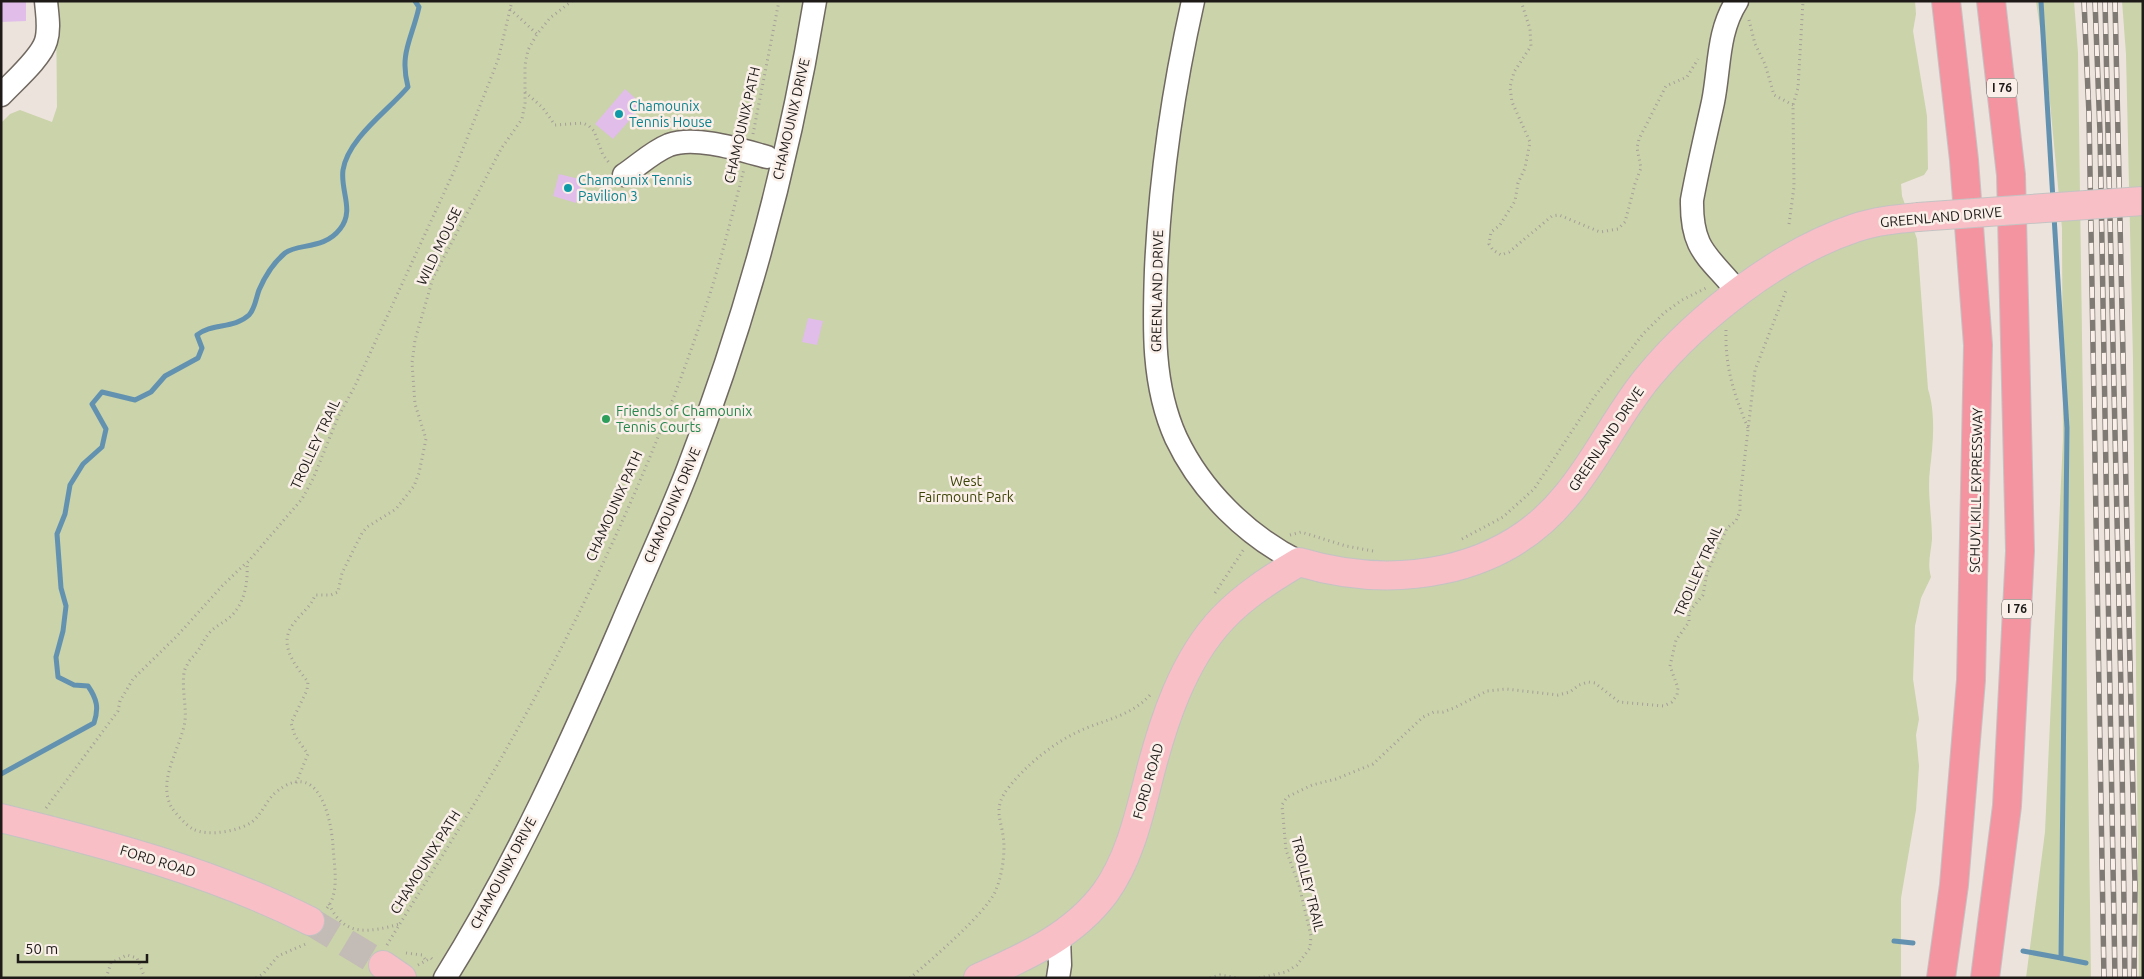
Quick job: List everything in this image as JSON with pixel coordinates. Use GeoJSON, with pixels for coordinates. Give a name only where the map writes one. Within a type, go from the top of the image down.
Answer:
{"type":"FeatureCollection","features":[{"type":"Feature","properties":{"kind":"highway","name":"SCHUYLKILL EXPRESSWAY"},"geometry":{"type":"LineString","coordinates":[[1941,978],[1954,885],[1971,680],[1978,345],[1964,160],[1946,1]]}},
{"type":"Feature","properties":{"kind":"highway","name":"I 76"},"geometry":{"type":"LineString","coordinates":[[1985,978],[2007,806],[2020,551],[2011,175],[1991,1]]}},
{"type":"Feature","properties":{"kind":"main road","name":"GREENLAND DRIVE"},"geometry":{"type":"LineString","coordinates":[[1299,562],[1321,569],[1363,575],[1410,576],[1468,563],[1512,543],[1535,526],[1566,497],[1644,382],[1724,294],[1833,236],[1876,222],[1918,217],[2143,201]]}},
{"type":"Feature","properties":{"kind":"main road","name":"FORD ROAD"},"geometry":{"type":"LineString","coordinates":[[978,978],[1059,938],[1090,910],[1105,893],[1116,874],[1140,812],[1162,732],[1180,685],[1205,639],[1240,601],[1299,562]]}},
{"type":"Feature","properties":{"kind":"main road","name":"FORD ROAD"},"geometry":{"type":"LineString","coordinates":[[1,818],[108,845],[186,869],[318,919]]}},
{"type":"Feature","properties":{"kind":"street"},"geometry":{"type":"LineString","coordinates":[[1,95],[40,52],[46,41],[48,29],[46,1]]}},
{"type":"Feature","properties":{"kind":"street","name":"CHAMOUNIX DRIVE"},"geometry":{"type":"LineString","coordinates":[[445,978],[489,901],[556,773],[688,471],[733,340],[758,251],[785,148],[814,1]]}},
{"type":"Feature","properties":{"kind":"street","name":"GREENLAND DRIVE"},"geometry":{"type":"LineString","coordinates":[[1193,1],[1170,119],[1158,222],[1155,339],[1162,392],[1176,437],[1199,477],[1215,497],[1250,531],[1280,553],[1299,562]]}},
{"type":"Feature","properties":{"kind":"street"},"geometry":{"type":"LineString","coordinates":[[1724,294],[1694,235],[1692,200],[1714,99],[1721,40],[1735,5]]}},
{"type":"Feature","properties":{"kind":"street"},"geometry":{"type":"LineString","coordinates":[[624,175],[660,149],[681,142],[712,144],[758,155]]}},
{"type":"Feature","properties":{"kind":"street"},"geometry":{"type":"LineString","coordinates":[[1058,978],[1060,965],[1059,938]]}},
{"type":"Feature","properties":{"kind":"path","name":"TROLLEY TRAIL"},"geometry":{"type":"LineString","coordinates":[[46,808],[118,711],[120,701],[133,679],[177,636],[223,584],[247,563],[286,520],[302,499],[313,479],[338,417],[355,386],[455,169],[498,60],[512,1]]}},
{"type":"Feature","properties":{"kind":"path","name":"WILD MOUSE"},"geometry":{"type":"LineString","coordinates":[[296,783],[308,754],[295,736],[292,723],[308,690],[308,682],[292,660],[286,647],[287,639],[293,624],[312,604],[315,595],[331,595],[338,592],[342,573],[362,533],[396,508],[414,486],[419,473],[426,439],[415,404],[412,363],[415,340],[433,278],[502,149],[522,119],[525,65],[528,50],[537,34],[550,18],[572,1]]}},
{"type":"Feature","properties":{"kind":"path","name":"CHAMOUNIX PATH"},"geometry":{"type":"LineString","coordinates":[[394,961],[400,924],[516,731],[553,662],[622,518],[668,410],[694,341],[723,250],[758,155],[779,1]]}},
{"type":"Feature","properties":{"kind":"path"},"geometry":{"type":"LineString","coordinates":[[1521,1],[1530,29],[1531,46],[1514,72],[1510,87],[1512,102],[1530,142],[1525,168],[1518,183],[1515,201],[1500,225],[1491,232],[1489,244],[1493,250],[1501,254],[1509,252],[1552,216],[1559,215],[1600,232],[1618,229],[1625,222],[1641,168],[1637,148],[1639,139],[1666,86],[1687,77],[1700,52]]}},
{"type":"Feature","properties":{"kind":"path"},"geometry":{"type":"LineString","coordinates":[[1789,224],[1794,187],[1793,106],[1798,88],[1803,1]]}},
{"type":"Feature","properties":{"kind":"path"},"geometry":{"type":"LineString","coordinates":[[1735,5],[1748,19],[1755,44],[1765,64],[1774,95],[1793,106]]}},
{"type":"Feature","properties":{"kind":"path"},"geometry":{"type":"LineString","coordinates":[[510,8],[537,34]]}},
{"type":"Feature","properties":{"kind":"path"},"geometry":{"type":"LineString","coordinates":[[525,92],[543,108],[555,125],[583,123],[589,126],[594,131],[603,155],[624,175]]}},
{"type":"Feature","properties":{"kind":"path","name":"TROLLEY TRAIL"},"geometry":{"type":"LineString","coordinates":[[1259,978],[1286,972],[1297,965],[1310,948],[1311,936],[1299,884],[1286,850],[1282,805],[1287,797],[1373,764],[1423,717],[1434,712],[1443,712],[1454,708],[1488,691],[1506,689],[1558,695],[1570,692],[1579,685],[1588,682],[1595,683],[1619,702],[1664,706],[1672,702],[1677,695],[1678,688],[1670,666],[1676,640],[1689,622],[1689,612],[1702,595],[1707,573],[1727,528],[1736,521],[1740,511],[1755,370],[1787,288]]}},
{"type":"Feature","properties":{"kind":"path"},"geometry":{"type":"LineString","coordinates":[[1461,540],[1503,517],[1530,494],[1551,466],[1595,396],[1644,334],[1664,313],[1682,300],[1724,294],[1726,323],[1725,357],[1734,393],[1749,428]]}},
{"type":"Feature","properties":{"kind":"path"},"geometry":{"type":"LineString","coordinates":[[1289,536],[1301,532],[1346,546],[1381,551]]}},
{"type":"Feature","properties":{"kind":"path"},"geometry":{"type":"LineString","coordinates":[[1211,598],[1242,550],[1247,547]]}},
{"type":"Feature","properties":{"kind":"path"},"geometry":{"type":"LineString","coordinates":[[247,563],[248,582],[236,610],[205,638],[184,672],[185,721],[181,742],[168,775],[169,798],[172,808],[193,829],[214,832],[240,828],[251,823],[275,793],[296,783],[309,784],[321,793],[330,819],[335,892],[305,945],[278,956],[263,974],[256,978]]}},
{"type":"Feature","properties":{"kind":"path"},"geometry":{"type":"LineString","coordinates":[[910,978],[987,907],[996,891],[1004,846],[998,808],[1001,797],[1010,785],[1042,754],[1083,730],[1132,711],[1154,691]]}},
{"type":"Feature","properties":{"kind":"path"},"geometry":{"type":"LineString","coordinates":[[318,919],[337,919],[357,930],[378,930],[400,924]]}},
{"type":"Feature","properties":{"kind":"path"},"geometry":{"type":"LineString","coordinates":[[106,978],[111,963],[127,955],[136,958],[145,978]]}},
{"type":"Feature","properties":{"kind":"path"},"geometry":{"type":"LineString","coordinates":[[394,961],[422,955],[427,962]]}},
{"type":"Feature","properties":{"kind":"path"},"geometry":{"type":"LineString","coordinates":[[1210,978],[1220,975],[1238,978]]}},
{"type":"Feature","properties":{"kind":"green space","name":"West Fairmount Park"},"geometry":{"type":"Polygon","coordinates":[[[56,1],[1915,1],[1916,14],[1913,31],[1927,116],[1928,169],[1924,175],[1901,184],[1902,196],[1917,239],[1928,389],[1933,419],[1929,478],[1932,539],[1929,563],[1931,577],[1921,598],[1915,626],[1913,679],[1919,719],[1916,735],[1919,766],[1916,810],[1901,898],[1901,978],[1,978],[1,831],[254,881],[159,846],[1,805],[1,123],[10,114],[20,110],[52,122],[57,107],[56,1]]]}},
{"type":"Feature","properties":{"kind":"green space"},"geometry":{"type":"Polygon","coordinates":[[[2036,1],[2074,1],[2078,53],[2091,978],[2026,978],[2045,832],[2063,439],[2062,228],[2048,82],[2036,1]]]}},
{"type":"Feature","properties":{"kind":"green space"},"geometry":{"type":"Polygon","coordinates":[[[2122,1],[2143,1],[2143,978],[2139,978],[2133,359],[2126,54],[2122,1]]]}},
{"type":"Feature","properties":{"kind":"building"},"geometry":{"type":"Polygon","coordinates":[[[1,1],[26,1],[26,21],[1,22],[1,1]]]}},
{"type":"Feature","properties":{"kind":"building","name":"Chamounix Tennis House"},"geometry":{"type":"Polygon","coordinates":[[[625,89],[643,105],[613,139],[595,124],[625,89]]]}},
{"type":"Feature","properties":{"kind":"building","name":"Chamounix Tennis Pavilion 3"},"geometry":{"type":"Polygon","coordinates":[[[559,174],[583,180],[576,203],[553,196],[559,174]]]}},
{"type":"Feature","properties":{"kind":"building"},"geometry":{"type":"Polygon","coordinates":[[[808,318],[823,321],[817,345],[802,342],[808,318]]]}},
{"type":"Feature","properties":{"kind":"waterway"},"geometry":{"type":"LineString","coordinates":[[1,774],[94,723],[96,718],[97,708],[88,686],[74,685],[58,677],[56,657],[63,631],[66,606],[61,588],[57,534],[65,514],[70,485],[83,464],[102,447],[106,429],[92,404],[102,392],[135,400],[151,392],[165,376],[198,358],[202,348],[197,335],[209,329],[237,322],[249,315],[253,310],[259,290],[267,275],[285,253],[326,240],[334,236],[340,229],[344,222],[347,208],[343,178],[346,158],[370,125],[408,87],[405,65],[408,46],[419,7],[415,1]]}},
{"type":"Feature","properties":{"kind":"waterway"},"geometry":{"type":"LineString","coordinates":[[2041,1],[2053,200]]}},
{"type":"Feature","properties":{"kind":"waterway"},"geometry":{"type":"LineString","coordinates":[[2054,216],[2067,428],[2061,958],[2086,963]]}},
{"type":"Feature","properties":{"kind":"waterway"},"geometry":{"type":"LineString","coordinates":[[1894,941],[1913,943]]}},
{"type":"Feature","properties":{"kind":"waterway"},"geometry":{"type":"LineString","coordinates":[[2023,951],[2061,958]]}},
{"type":"Feature","properties":{"kind":"tunnel"},"geometry":{"type":"LineString","coordinates":[[310,921],[383,965]]}},
{"type":"Feature","properties":{"kind":"railway"},"geometry":{"type":"LineString","coordinates":[[2084,1],[2089,114],[2104,978]]}},
{"type":"Feature","properties":{"kind":"railway"},"geometry":{"type":"LineString","coordinates":[[2095,1],[2100,133],[2115,978]]}},
{"type":"Feature","properties":{"kind":"railway"},"geometry":{"type":"LineString","coordinates":[[2105,1],[2121,690],[2125,978]]}},
{"type":"Feature","properties":{"kind":"railway"},"geometry":{"type":"LineString","coordinates":[[2115,1],[2135,885],[2134,978]]}},
{"type":"Feature","properties":{"kind":"place","name":"Chamounix Tennis House"},"geometry":{"type":"Point","coordinates":[619,114]}},
{"type":"Feature","properties":{"kind":"place","name":"Chamounix Tennis Pavilion 3"},"geometry":{"type":"Point","coordinates":[568,188]}},
{"type":"Feature","properties":{"kind":"place","name":"Friends of Chamounix Tennis Courts"},"geometry":{"type":"Point","coordinates":[606,419]}}]}
